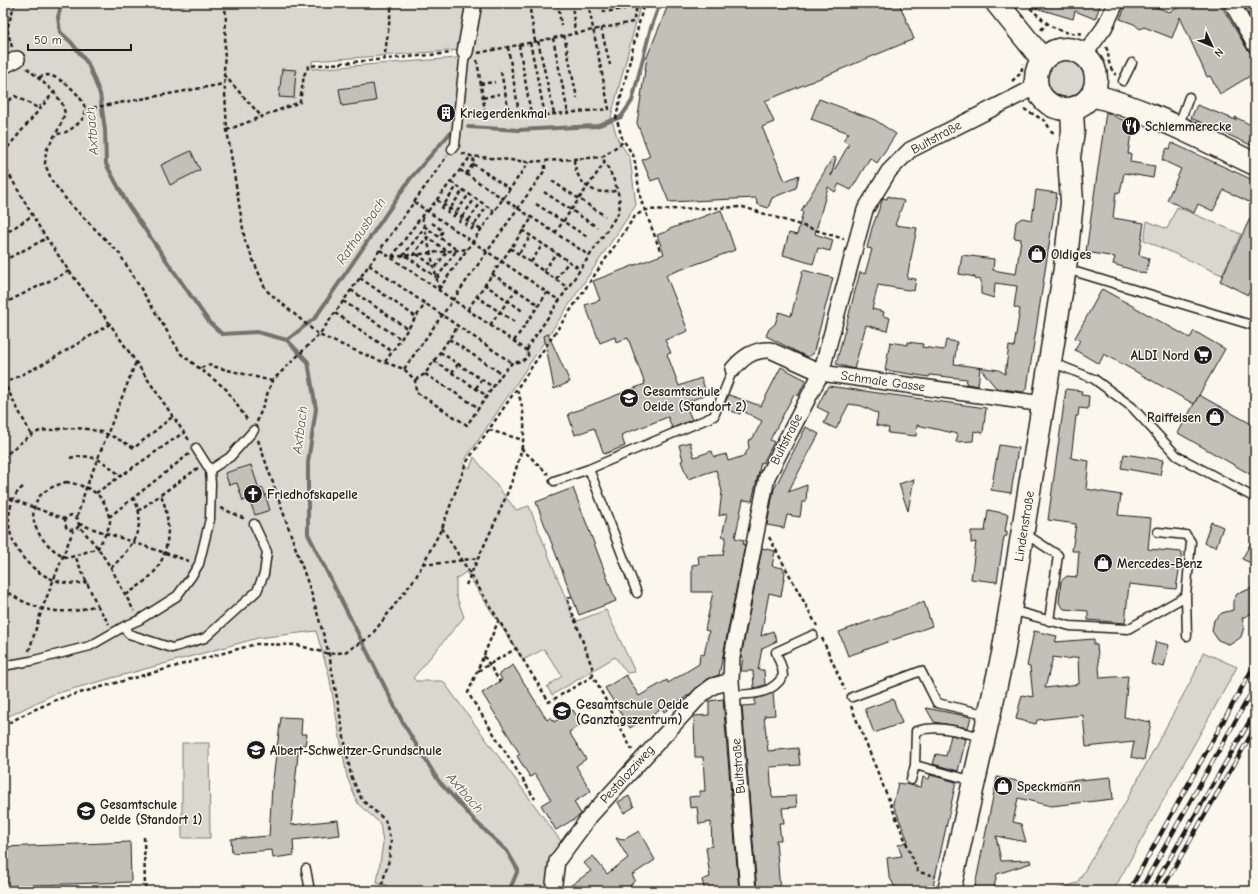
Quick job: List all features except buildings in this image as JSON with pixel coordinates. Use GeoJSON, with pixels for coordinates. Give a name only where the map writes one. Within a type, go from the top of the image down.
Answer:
{"type":"FeatureCollection","features":[{"type":"Feature","properties":{"kind":"street"},"geometry":{"type":"LineString","coordinates":[[471,53],[474,3]]}},
{"type":"Feature","properties":{"kind":"street"},"geometry":{"type":"LineString","coordinates":[[997,3],[1050,56]]}},
{"type":"Feature","properties":{"kind":"street"},"geometry":{"type":"LineString","coordinates":[[1003,3],[1050,56]]}},
{"type":"Feature","properties":{"kind":"street"},"geometry":{"type":"LineString","coordinates":[[1084,55],[1104,28],[1116,3]]}},
{"type":"Feature","properties":{"kind":"street"},"geometry":{"type":"LineString","coordinates":[[1235,4],[1255,45]]}},
{"type":"Feature","properties":{"kind":"street"},"geometry":{"type":"LineString","coordinates":[[1071,49],[1084,55],[1092,64],[1094,85],[1080,106],[1065,109],[1046,102],[1037,86],[1036,77],[1050,56],[1071,49]]}},
{"type":"Feature","properties":{"kind":"street"},"geometry":{"type":"LineString","coordinates":[[3,66],[17,59]]}},
{"type":"Feature","properties":{"kind":"street"},"geometry":{"type":"LineString","coordinates":[[1094,85],[1119,88],[1169,124],[1255,164]]}},
{"type":"Feature","properties":{"kind":"street","name":"Bultstraße"},"geometry":{"type":"LineString","coordinates":[[748,891],[732,688],[732,657],[767,477],[821,373],[865,210],[889,171],[910,150],[1037,86]]}},
{"type":"Feature","properties":{"kind":"street","name":"Lindenstraße"},"geometry":{"type":"LineString","coordinates":[[950,886],[1004,654],[1065,268],[1072,202],[1069,158],[1073,131],[1065,109]]}},
{"type":"Feature","properties":{"kind":"street","name":"Schmale Gasse"},"geometry":{"type":"LineString","coordinates":[[733,369],[743,357],[762,349],[770,350],[821,373],[1044,404]]}},
{"type":"Feature","properties":{"kind":"street","name":"Pestalozziweg"},"geometry":{"type":"LineString","coordinates":[[553,891],[557,861],[591,815],[701,695],[713,686],[732,688]]}},
{"type":"Feature","properties":{"kind":"lane"},"geometry":{"type":"LineString","coordinates":[[453,147],[471,53]]}},
{"type":"Feature","properties":{"kind":"lane"},"geometry":{"type":"LineString","coordinates":[[1123,81],[1132,63]]}},
{"type":"Feature","properties":{"kind":"lane"},"geometry":{"type":"LineString","coordinates":[[1169,124],[1189,97]]}},
{"type":"Feature","properties":{"kind":"lane"},"geometry":{"type":"LineString","coordinates":[[1065,268],[1255,326]]}},
{"type":"Feature","properties":{"kind":"lane"},"geometry":{"type":"LineString","coordinates":[[1050,362],[1094,379],[1132,407],[1177,456],[1255,498]]}},
{"type":"Feature","properties":{"kind":"lane"},"geometry":{"type":"LineString","coordinates":[[554,481],[714,416],[733,369]]}},
{"type":"Feature","properties":{"kind":"lane"},"geometry":{"type":"LineString","coordinates":[[210,470],[230,457],[254,430]]}},
{"type":"Feature","properties":{"kind":"lane"},"geometry":{"type":"LineString","coordinates":[[3,666],[26,662],[90,646],[123,627],[139,620],[177,596],[199,564],[210,519],[210,470],[196,448]]}},
{"type":"Feature","properties":{"kind":"lane"},"geometry":{"type":"LineString","coordinates":[[589,468],[637,593]]}},
{"type":"Feature","properties":{"kind":"lane"},"geometry":{"type":"LineString","coordinates":[[123,627],[129,634],[172,648],[205,638],[257,591],[264,574],[268,552],[252,522]]}},
{"type":"Feature","properties":{"kind":"lane"},"geometry":{"type":"LineString","coordinates":[[1023,532],[1058,555],[1049,620]]}},
{"type":"Feature","properties":{"kind":"lane"},"geometry":{"type":"LineString","coordinates":[[1158,532],[1186,535],[1191,542],[1186,596],[1187,636]]}},
{"type":"Feature","properties":{"kind":"lane"},"geometry":{"type":"LineString","coordinates":[[1010,610],[1070,626],[1128,629],[1186,596]]}},
{"type":"Feature","properties":{"kind":"lane"},"geometry":{"type":"LineString","coordinates":[[732,688],[761,694],[771,689],[783,676],[782,668],[776,652],[818,634]]}},
{"type":"Feature","properties":{"kind":"lane"},"geometry":{"type":"LineString","coordinates":[[850,698],[921,671],[937,703],[990,715]]}},
{"type":"Feature","properties":{"kind":"lane"},"geometry":{"type":"LineString","coordinates":[[911,780],[915,765],[916,731],[926,728],[940,727],[985,737]]}},
{"type":"Feature","properties":{"kind":"lane"},"geometry":{"type":"LineString","coordinates":[[915,765],[974,782]]}},
{"type":"Feature","properties":{"kind":"lane"},"geometry":{"type":"LineString","coordinates":[[306,869],[310,891]]}},
{"type":"Feature","properties":{"kind":"path"},"geometry":{"type":"LineString","coordinates":[[14,3],[7,29],[17,59],[54,92],[62,103],[65,113],[46,152],[45,164],[52,181],[69,203],[119,253],[158,319],[181,354],[226,389],[254,430],[312,595],[329,654],[351,776],[362,800],[385,820],[391,841],[389,860],[380,891]]}},
{"type":"Feature","properties":{"kind":"path"},"geometry":{"type":"LineString","coordinates":[[224,3],[226,15],[224,84],[227,130],[244,241],[266,290],[319,335],[404,369],[415,380],[416,392],[468,426],[502,374],[512,363],[523,361],[528,356],[528,347],[619,212],[620,201],[618,190],[602,157]]}},
{"type":"Feature","properties":{"kind":"path"},"geometry":{"type":"LineString","coordinates":[[384,60],[392,3]]}},
{"type":"Feature","properties":{"kind":"path"},"geometry":{"type":"LineString","coordinates":[[490,3],[496,3]]}},
{"type":"Feature","properties":{"kind":"path"},"geometry":{"type":"LineString","coordinates":[[529,3],[536,41],[554,114]]}},
{"type":"Feature","properties":{"kind":"path"},"geometry":{"type":"LineString","coordinates":[[558,3],[561,26]]}},
{"type":"Feature","properties":{"kind":"path"},"geometry":{"type":"LineString","coordinates":[[572,3],[575,33]]}},
{"type":"Feature","properties":{"kind":"path"},"geometry":{"type":"LineString","coordinates":[[477,66],[485,111],[545,115],[609,109],[588,3]]}},
{"type":"Feature","properties":{"kind":"path"},"geometry":{"type":"LineString","coordinates":[[603,3],[604,12],[624,8],[623,3]]}},
{"type":"Feature","properties":{"kind":"path"},"geometry":{"type":"LineString","coordinates":[[227,130],[300,102],[304,75],[309,66],[471,53],[519,45],[633,22],[638,3]]}},
{"type":"Feature","properties":{"kind":"path"},"geometry":{"type":"LineString","coordinates":[[644,3],[616,117],[623,142],[634,157],[641,201],[660,250]]}},
{"type":"Feature","properties":{"kind":"path"},"geometry":{"type":"LineString","coordinates":[[1025,3],[1047,23]]}},
{"type":"Feature","properties":{"kind":"path"},"geometry":{"type":"LineString","coordinates":[[601,28],[610,65]]}},
{"type":"Feature","properties":{"kind":"path"},"geometry":{"type":"LineString","coordinates":[[564,35],[577,98]]}},
{"type":"Feature","properties":{"kind":"path"},"geometry":{"type":"LineString","coordinates":[[553,38],[568,113]]}},
{"type":"Feature","properties":{"kind":"path"},"geometry":{"type":"LineString","coordinates":[[530,42],[545,115]]}},
{"type":"Feature","properties":{"kind":"path"},"geometry":{"type":"LineString","coordinates":[[519,45],[531,114]]}},
{"type":"Feature","properties":{"kind":"path"},"geometry":{"type":"LineString","coordinates":[[508,47],[519,113]]}},
{"type":"Feature","properties":{"kind":"path"},"geometry":{"type":"LineString","coordinates":[[501,72],[509,112]]}},
{"type":"Feature","properties":{"kind":"path"},"geometry":{"type":"LineString","coordinates":[[224,74],[262,117]]}},
{"type":"Feature","properties":{"kind":"path"},"geometry":{"type":"LineString","coordinates":[[38,77],[47,75],[59,79],[73,89],[82,100],[86,109],[85,116],[71,129],[63,134],[56,134]]}},
{"type":"Feature","properties":{"kind":"path"},"geometry":{"type":"LineString","coordinates":[[480,84],[496,82]]}},
{"type":"Feature","properties":{"kind":"path"},"geometry":{"type":"LineString","coordinates":[[86,109],[224,84]]}},
{"type":"Feature","properties":{"kind":"path"},"geometry":{"type":"LineString","coordinates":[[3,153],[54,92]]}},
{"type":"Feature","properties":{"kind":"path"},"geometry":{"type":"LineString","coordinates":[[483,98],[499,94]]}},
{"type":"Feature","properties":{"kind":"path"},"geometry":{"type":"LineString","coordinates":[[3,113],[8,101],[15,96],[36,107],[42,106]]}},
{"type":"Feature","properties":{"kind":"path"},"geometry":{"type":"LineString","coordinates":[[254,430],[272,381],[319,335],[453,147],[473,156],[529,162],[545,162],[602,157],[623,142]]}},
{"type":"Feature","properties":{"kind":"path"},"geometry":{"type":"LineString","coordinates":[[466,174],[473,164],[473,156]]}},
{"type":"Feature","properties":{"kind":"path"},"geometry":{"type":"LineString","coordinates":[[391,257],[460,170],[473,156]]}},
{"type":"Feature","properties":{"kind":"path"},"geometry":{"type":"LineString","coordinates":[[574,160],[578,174],[587,186],[596,192],[618,190]]}},
{"type":"Feature","properties":{"kind":"path"},"geometry":{"type":"LineString","coordinates":[[440,289],[529,162]]}},
{"type":"Feature","properties":{"kind":"path"},"geometry":{"type":"LineString","coordinates":[[404,369],[545,170],[545,162]]}},
{"type":"Feature","properties":{"kind":"path"},"geometry":{"type":"LineString","coordinates":[[555,233],[605,162]]}},
{"type":"Feature","properties":{"kind":"path"},"geometry":{"type":"LineString","coordinates":[[3,164],[47,238],[69,271],[110,324],[183,433],[196,448],[109,517]]}},
{"type":"Feature","properties":{"kind":"path"},"geometry":{"type":"LineString","coordinates":[[473,164],[510,189]]}},
{"type":"Feature","properties":{"kind":"path"},"geometry":{"type":"LineString","coordinates":[[460,170],[590,256]]}},
{"type":"Feature","properties":{"kind":"path"},"geometry":{"type":"LineString","coordinates":[[552,181],[605,216]]}},
{"type":"Feature","properties":{"kind":"path"},"geometry":{"type":"LineString","coordinates":[[451,182],[494,211]]}},
{"type":"Feature","properties":{"kind":"path"},"geometry":{"type":"LineString","coordinates":[[441,209],[457,186]]}},
{"type":"Feature","properties":{"kind":"path"},"geometry":{"type":"LineString","coordinates":[[447,213],[463,190]]}},
{"type":"Feature","properties":{"kind":"path"},"geometry":{"type":"LineString","coordinates":[[544,192],[597,227]]}},
{"type":"Feature","properties":{"kind":"path"},"geometry":{"type":"LineString","coordinates":[[453,217],[469,194]]}},
{"type":"Feature","properties":{"kind":"path"},"geometry":{"type":"LineString","coordinates":[[459,222],[475,198]]}},
{"type":"Feature","properties":{"kind":"path"},"geometry":{"type":"LineString","coordinates":[[436,200],[481,230]]}},
{"type":"Feature","properties":{"kind":"path"},"geometry":{"type":"LineString","coordinates":[[414,202],[560,301]]}},
{"type":"Feature","properties":{"kind":"path"},"geometry":{"type":"LineString","coordinates":[[465,226],[481,202]]}},
{"type":"Feature","properties":{"kind":"path"},"geometry":{"type":"LineString","coordinates":[[536,204],[589,238]]}},
{"type":"Feature","properties":{"kind":"path"},"geometry":{"type":"LineString","coordinates":[[471,230],[487,206]]}},
{"type":"Feature","properties":{"kind":"path"},"geometry":{"type":"LineString","coordinates":[[3,726],[58,699],[256,644],[297,645],[329,654],[345,652],[370,637],[416,577],[442,528],[466,463],[635,216],[645,210],[743,206],[856,243]]}},
{"type":"Feature","properties":{"kind":"path"},"geometry":{"type":"LineString","coordinates":[[3,235],[33,215]]}},
{"type":"Feature","properties":{"kind":"path"},"geometry":{"type":"LineString","coordinates":[[422,217],[440,289]]}},
{"type":"Feature","properties":{"kind":"path"},"geometry":{"type":"LineString","coordinates":[[468,309],[484,284],[532,218]]}},
{"type":"Feature","properties":{"kind":"path"},"geometry":{"type":"LineString","coordinates":[[432,223],[443,231],[439,237]]}},
{"type":"Feature","properties":{"kind":"path"},"geometry":{"type":"LineString","coordinates":[[424,227],[456,250]]}},
{"type":"Feature","properties":{"kind":"path"},"geometry":{"type":"LineString","coordinates":[[404,256],[424,227]]}},
{"type":"Feature","properties":{"kind":"path"},"geometry":{"type":"LineString","coordinates":[[522,230],[580,269]]}},
{"type":"Feature","properties":{"kind":"path"},"geometry":{"type":"LineString","coordinates":[[519,253],[531,236]]}},
{"type":"Feature","properties":{"kind":"path"},"geometry":{"type":"LineString","coordinates":[[427,237],[447,251]]}},
{"type":"Feature","properties":{"kind":"path"},"geometry":{"type":"LineString","coordinates":[[413,255],[427,237]]}},
{"type":"Feature","properties":{"kind":"path"},"geometry":{"type":"LineString","coordinates":[[3,261],[47,238]]}},
{"type":"Feature","properties":{"kind":"path"},"geometry":{"type":"LineString","coordinates":[[531,262],[543,244]]}},
{"type":"Feature","properties":{"kind":"path"},"geometry":{"type":"LineString","coordinates":[[510,248],[568,288]]}},
{"type":"Feature","properties":{"kind":"path"},"geometry":{"type":"LineString","coordinates":[[391,257],[468,249]]}},
{"type":"Feature","properties":{"kind":"path"},"geometry":{"type":"LineString","coordinates":[[380,250],[440,289],[528,351]]}},
{"type":"Feature","properties":{"kind":"path"},"geometry":{"type":"LineString","coordinates":[[437,278],[456,250]]}},
{"type":"Feature","properties":{"kind":"path"},"geometry":{"type":"LineString","coordinates":[[434,268],[447,251]]}},
{"type":"Feature","properties":{"kind":"path"},"geometry":{"type":"LineString","coordinates":[[544,271],[556,253]]}},
{"type":"Feature","properties":{"kind":"path"},"geometry":{"type":"LineString","coordinates":[[417,254],[434,268]]}},
{"type":"Feature","properties":{"kind":"path"},"geometry":{"type":"LineString","coordinates":[[404,256],[437,278]]}},
{"type":"Feature","properties":{"kind":"path"},"geometry":{"type":"LineString","coordinates":[[556,279],[569,261]]}},
{"type":"Feature","properties":{"kind":"path"},"geometry":{"type":"LineString","coordinates":[[369,265],[512,363]]}},
{"type":"Feature","properties":{"kind":"path"},"geometry":{"type":"LineString","coordinates":[[3,304],[69,271]]}},
{"type":"Feature","properties":{"kind":"path"},"geometry":{"type":"LineString","coordinates":[[492,274],[539,305]]}},
{"type":"Feature","properties":{"kind":"path"},"geometry":{"type":"LineString","coordinates":[[360,278],[416,317]]}},
{"type":"Feature","properties":{"kind":"path"},"geometry":{"type":"LineString","coordinates":[[484,284],[524,312]]}},
{"type":"Feature","properties":{"kind":"path"},"geometry":{"type":"LineString","coordinates":[[351,290],[408,329]]}},
{"type":"Feature","properties":{"kind":"path"},"geometry":{"type":"LineString","coordinates":[[490,325],[516,290]]}},
{"type":"Feature","properties":{"kind":"path"},"geometry":{"type":"LineString","coordinates":[[514,341],[548,293]]}},
{"type":"Feature","properties":{"kind":"path"},"geometry":{"type":"LineString","coordinates":[[476,296],[516,323]]}},
{"type":"Feature","properties":{"kind":"path"},"geometry":{"type":"LineString","coordinates":[[343,301],[401,339]]}},
{"type":"Feature","properties":{"kind":"path"},"geometry":{"type":"LineString","coordinates":[[385,362],[425,304]]}},
{"type":"Feature","properties":{"kind":"path"},"geometry":{"type":"LineString","coordinates":[[335,313],[392,352]]}},
{"type":"Feature","properties":{"kind":"path"},"geometry":{"type":"LineString","coordinates":[[32,436],[4,383],[49,361],[110,324]]}},
{"type":"Feature","properties":{"kind":"path"},"geometry":{"type":"LineString","coordinates":[[415,380],[425,374],[458,326]]}},
{"type":"Feature","properties":{"kind":"path"},"geometry":{"type":"LineString","coordinates":[[449,339],[502,374]]}},
{"type":"Feature","properties":{"kind":"path"},"geometry":{"type":"LineString","coordinates":[[440,352],[493,387]]}},
{"type":"Feature","properties":{"kind":"path"},"geometry":{"type":"LineString","coordinates":[[434,361],[487,396]]}},
{"type":"Feature","properties":{"kind":"path"},"geometry":{"type":"LineString","coordinates":[[136,362],[86,488],[77,517],[79,525],[98,548],[111,568],[139,620]]}},
{"type":"Feature","properties":{"kind":"path"},"geometry":{"type":"LineString","coordinates":[[452,373],[458,364]]}},
{"type":"Feature","properties":{"kind":"path"},"geometry":{"type":"LineString","coordinates":[[200,368],[208,365],[272,381]]}},
{"type":"Feature","properties":{"kind":"path"},"geometry":{"type":"LineString","coordinates":[[425,374],[479,408]]}},
{"type":"Feature","properties":{"kind":"path"},"geometry":{"type":"LineString","coordinates":[[476,388],[481,380]]}},
{"type":"Feature","properties":{"kind":"path"},"geometry":{"type":"LineString","coordinates":[[466,585],[513,477],[521,448],[523,440],[522,404],[517,390]]}},
{"type":"Feature","properties":{"kind":"path"},"geometry":{"type":"LineString","coordinates":[[3,458],[12,449],[40,431],[73,428],[98,430],[108,433],[134,448],[172,417]]}},
{"type":"Feature","properties":{"kind":"path"},"geometry":{"type":"LineString","coordinates":[[489,430],[523,440]]}},
{"type":"Feature","properties":{"kind":"path"},"geometry":{"type":"LineString","coordinates":[[96,493],[183,433]]}},
{"type":"Feature","properties":{"kind":"path"},"geometry":{"type":"LineString","coordinates":[[521,448],[554,481]]}},
{"type":"Feature","properties":{"kind":"path"},"geometry":{"type":"LineString","coordinates":[[70,458],[78,456],[98,458],[120,476]]}},
{"type":"Feature","properties":{"kind":"path"},"geometry":{"type":"LineString","coordinates":[[138,511],[205,462]]}},
{"type":"Feature","properties":{"kind":"path"},"geometry":{"type":"LineString","coordinates":[[66,482],[86,488],[96,493],[106,506],[110,521],[106,534],[98,548],[68,558],[47,546],[40,536],[35,524],[34,508],[40,497],[59,484],[66,482]]}},
{"type":"Feature","properties":{"kind":"path"},"geometry":{"type":"LineString","coordinates":[[23,487],[12,500],[8,519],[13,544],[28,563],[53,579],[77,584],[87,582]]}},
{"type":"Feature","properties":{"kind":"path"},"geometry":{"type":"LineString","coordinates":[[126,595],[155,571],[164,553],[168,517],[161,495]]}},
{"type":"Feature","properties":{"kind":"path"},"geometry":{"type":"LineString","coordinates":[[3,496],[65,520]]}},
{"type":"Feature","properties":{"kind":"path"},"geometry":{"type":"LineString","coordinates":[[111,568],[133,542],[140,521],[137,504],[133,498]]}},
{"type":"Feature","properties":{"kind":"path"},"geometry":{"type":"LineString","coordinates":[[211,503],[252,522]]}},
{"type":"Feature","properties":{"kind":"path"},"geometry":{"type":"LineString","coordinates":[[65,520],[72,515],[77,517]]}},
{"type":"Feature","properties":{"kind":"path"},"geometry":{"type":"LineString","coordinates":[[65,520],[66,527],[73,531]]}},
{"type":"Feature","properties":{"kind":"path"},"geometry":{"type":"LineString","coordinates":[[26,662],[42,609],[62,555],[73,531],[79,525]]}},
{"type":"Feature","properties":{"kind":"path"},"geometry":{"type":"LineString","coordinates":[[79,525],[199,564]]}},
{"type":"Feature","properties":{"kind":"path"},"geometry":{"type":"LineString","coordinates":[[442,528],[549,702],[593,676]]}},
{"type":"Feature","properties":{"kind":"path"},"geometry":{"type":"LineString","coordinates":[[757,530],[767,533],[818,634],[845,692]]}},
{"type":"Feature","properties":{"kind":"path"},"geometry":{"type":"LineString","coordinates":[[75,556],[97,605],[114,632]]}},
{"type":"Feature","properties":{"kind":"path"},"geometry":{"type":"LineString","coordinates":[[423,564],[463,561],[478,558]]}},
{"type":"Feature","properties":{"kind":"path"},"geometry":{"type":"LineString","coordinates":[[3,589],[29,604],[42,609],[70,611],[97,605]]}},
{"type":"Feature","properties":{"kind":"path"},"geometry":{"type":"LineString","coordinates":[[572,597],[567,598],[592,667],[593,676],[633,752],[640,760]]}},
{"type":"Feature","properties":{"kind":"path"},"geometry":{"type":"LineString","coordinates":[[499,619],[468,693],[535,799]]}},
{"type":"Feature","properties":{"kind":"path"},"geometry":{"type":"LineString","coordinates":[[478,671],[517,648]]}},
{"type":"Feature","properties":{"kind":"path"},"geometry":{"type":"LineString","coordinates":[[484,656],[500,682]]}},
{"type":"Feature","properties":{"kind":"path"},"geometry":{"type":"LineString","coordinates":[[850,698],[918,872],[950,886]]}},
{"type":"Feature","properties":{"kind":"path"},"geometry":{"type":"LineString","coordinates":[[144,837],[145,891]]}},
{"type":"Feature","properties":{"kind":"shaded area"},"geometry":{"type":"Polygon","coordinates":[[[3,3],[468,3],[460,50],[312,61],[312,69],[470,57],[478,3],[641,3],[611,117],[618,140],[630,158],[636,205],[463,463],[470,468],[474,457],[516,510],[529,506],[573,617],[577,621],[606,610],[635,672],[627,673],[615,657],[552,695],[547,687],[562,676],[544,649],[523,660],[466,572],[456,579],[456,595],[464,617],[413,678],[416,681],[443,681],[563,844],[549,891],[385,891],[387,885],[377,883],[383,843],[380,823],[358,804],[347,777],[329,675],[316,631],[258,638],[54,694],[3,719],[3,74],[12,69],[3,67],[3,3]]]}},
{"type":"Feature","properties":{"kind":"shaded area"},"geometry":{"type":"Polygon","coordinates":[[[1063,57],[1071,57],[1083,63],[1089,75],[1089,83],[1083,95],[1071,101],[1063,101],[1051,95],[1045,83],[1045,75],[1051,63],[1063,57]]]}},
{"type":"Feature","properties":{"kind":"shaded area"},"geometry":{"type":"Polygon","coordinates":[[[1177,207],[1241,234],[1222,275],[1144,240],[1147,221],[1167,229],[1177,207]]]}},
{"type":"Feature","properties":{"kind":"shaded area"},"geometry":{"type":"Polygon","coordinates":[[[1203,652],[1237,667],[1113,891],[1052,891],[1077,883],[1124,805],[1194,675],[1203,652]]]}},
{"type":"Feature","properties":{"kind":"shaded area"},"geometry":{"type":"Polygon","coordinates":[[[182,743],[209,743],[210,838],[182,838],[182,743]]]}},
{"type":"Feature","properties":{"kind":"waterway","name":"Axtbach"},"geometry":{"type":"LineString","coordinates":[[62,3],[58,17],[60,32],[71,42],[88,64],[100,94],[105,130],[106,164],[128,205],[209,322],[222,334],[257,332],[287,340],[308,362],[316,409],[308,462],[308,534],[403,723],[438,780],[475,821],[507,851],[518,870],[509,891]]}},
{"type":"Feature","properties":{"kind":"waterway","name":"Rathausbach"},"geometry":{"type":"LineString","coordinates":[[468,127],[518,130],[596,126],[621,117],[632,101],[650,31],[660,3]]}},
{"type":"Feature","properties":{"kind":"waterway","name":"Rathausbach"},"geometry":{"type":"LineString","coordinates":[[287,340],[315,318],[410,179],[451,132]]}},
{"type":"Feature","properties":{"kind":"railway"},"geometry":{"type":"LineString","coordinates":[[1129,891],[1255,664]]}},
{"type":"Feature","properties":{"kind":"railway"},"geometry":{"type":"LineString","coordinates":[[1140,891],[1255,686]]}},
{"type":"Feature","properties":{"kind":"railway"},"geometry":{"type":"LineString","coordinates":[[1151,891],[1255,712]]}},
{"type":"Feature","properties":{"kind":"railway"},"geometry":{"type":"LineString","coordinates":[[1161,891],[1255,728]]}},
{"type":"Feature","properties":{"kind":"place","name":"Kriegerdenkmal"},"geometry":{"type":"Point","coordinates":[446,113]}},
{"type":"Feature","properties":{"kind":"place","name":"Schlemmerecke"},"geometry":{"type":"Point","coordinates":[1131,126]}},
{"type":"Feature","properties":{"kind":"place","name":"Oldiges"},"geometry":{"type":"Point","coordinates":[1037,254]}},
{"type":"Feature","properties":{"kind":"place","name":"ALDI Nord"},"geometry":{"type":"Point","coordinates":[1203,355]}},
{"type":"Feature","properties":{"kind":"place","name":"Gesamtschule Oelde (Standort 2)"},"geometry":{"type":"Point","coordinates":[629,398]}},
{"type":"Feature","properties":{"kind":"place","name":"Raiffeisen"},"geometry":{"type":"Point","coordinates":[1215,417]}},
{"type":"Feature","properties":{"kind":"place","name":"Friedhofskapelle"},"geometry":{"type":"Point","coordinates":[253,494]}},
{"type":"Feature","properties":{"kind":"place","name":"Mercedes-Benz"},"geometry":{"type":"Point","coordinates":[1103,563]}},
{"type":"Feature","properties":{"kind":"place","name":"Gesamtschule Oelde (Ganztagszentrum)"},"geometry":{"type":"Point","coordinates":[562,711]}},
{"type":"Feature","properties":{"kind":"place","name":"Albert-Schweitzer-Grundschule"},"geometry":{"type":"Point","coordinates":[256,750]}},
{"type":"Feature","properties":{"kind":"place","name":"Speckmann"},"geometry":{"type":"Point","coordinates":[1003,786]}},
{"type":"Feature","properties":{"kind":"place","name":"Gesamtschule Oelde (Standort 1)"},"geometry":{"type":"Point","coordinates":[86,811]}}]}
